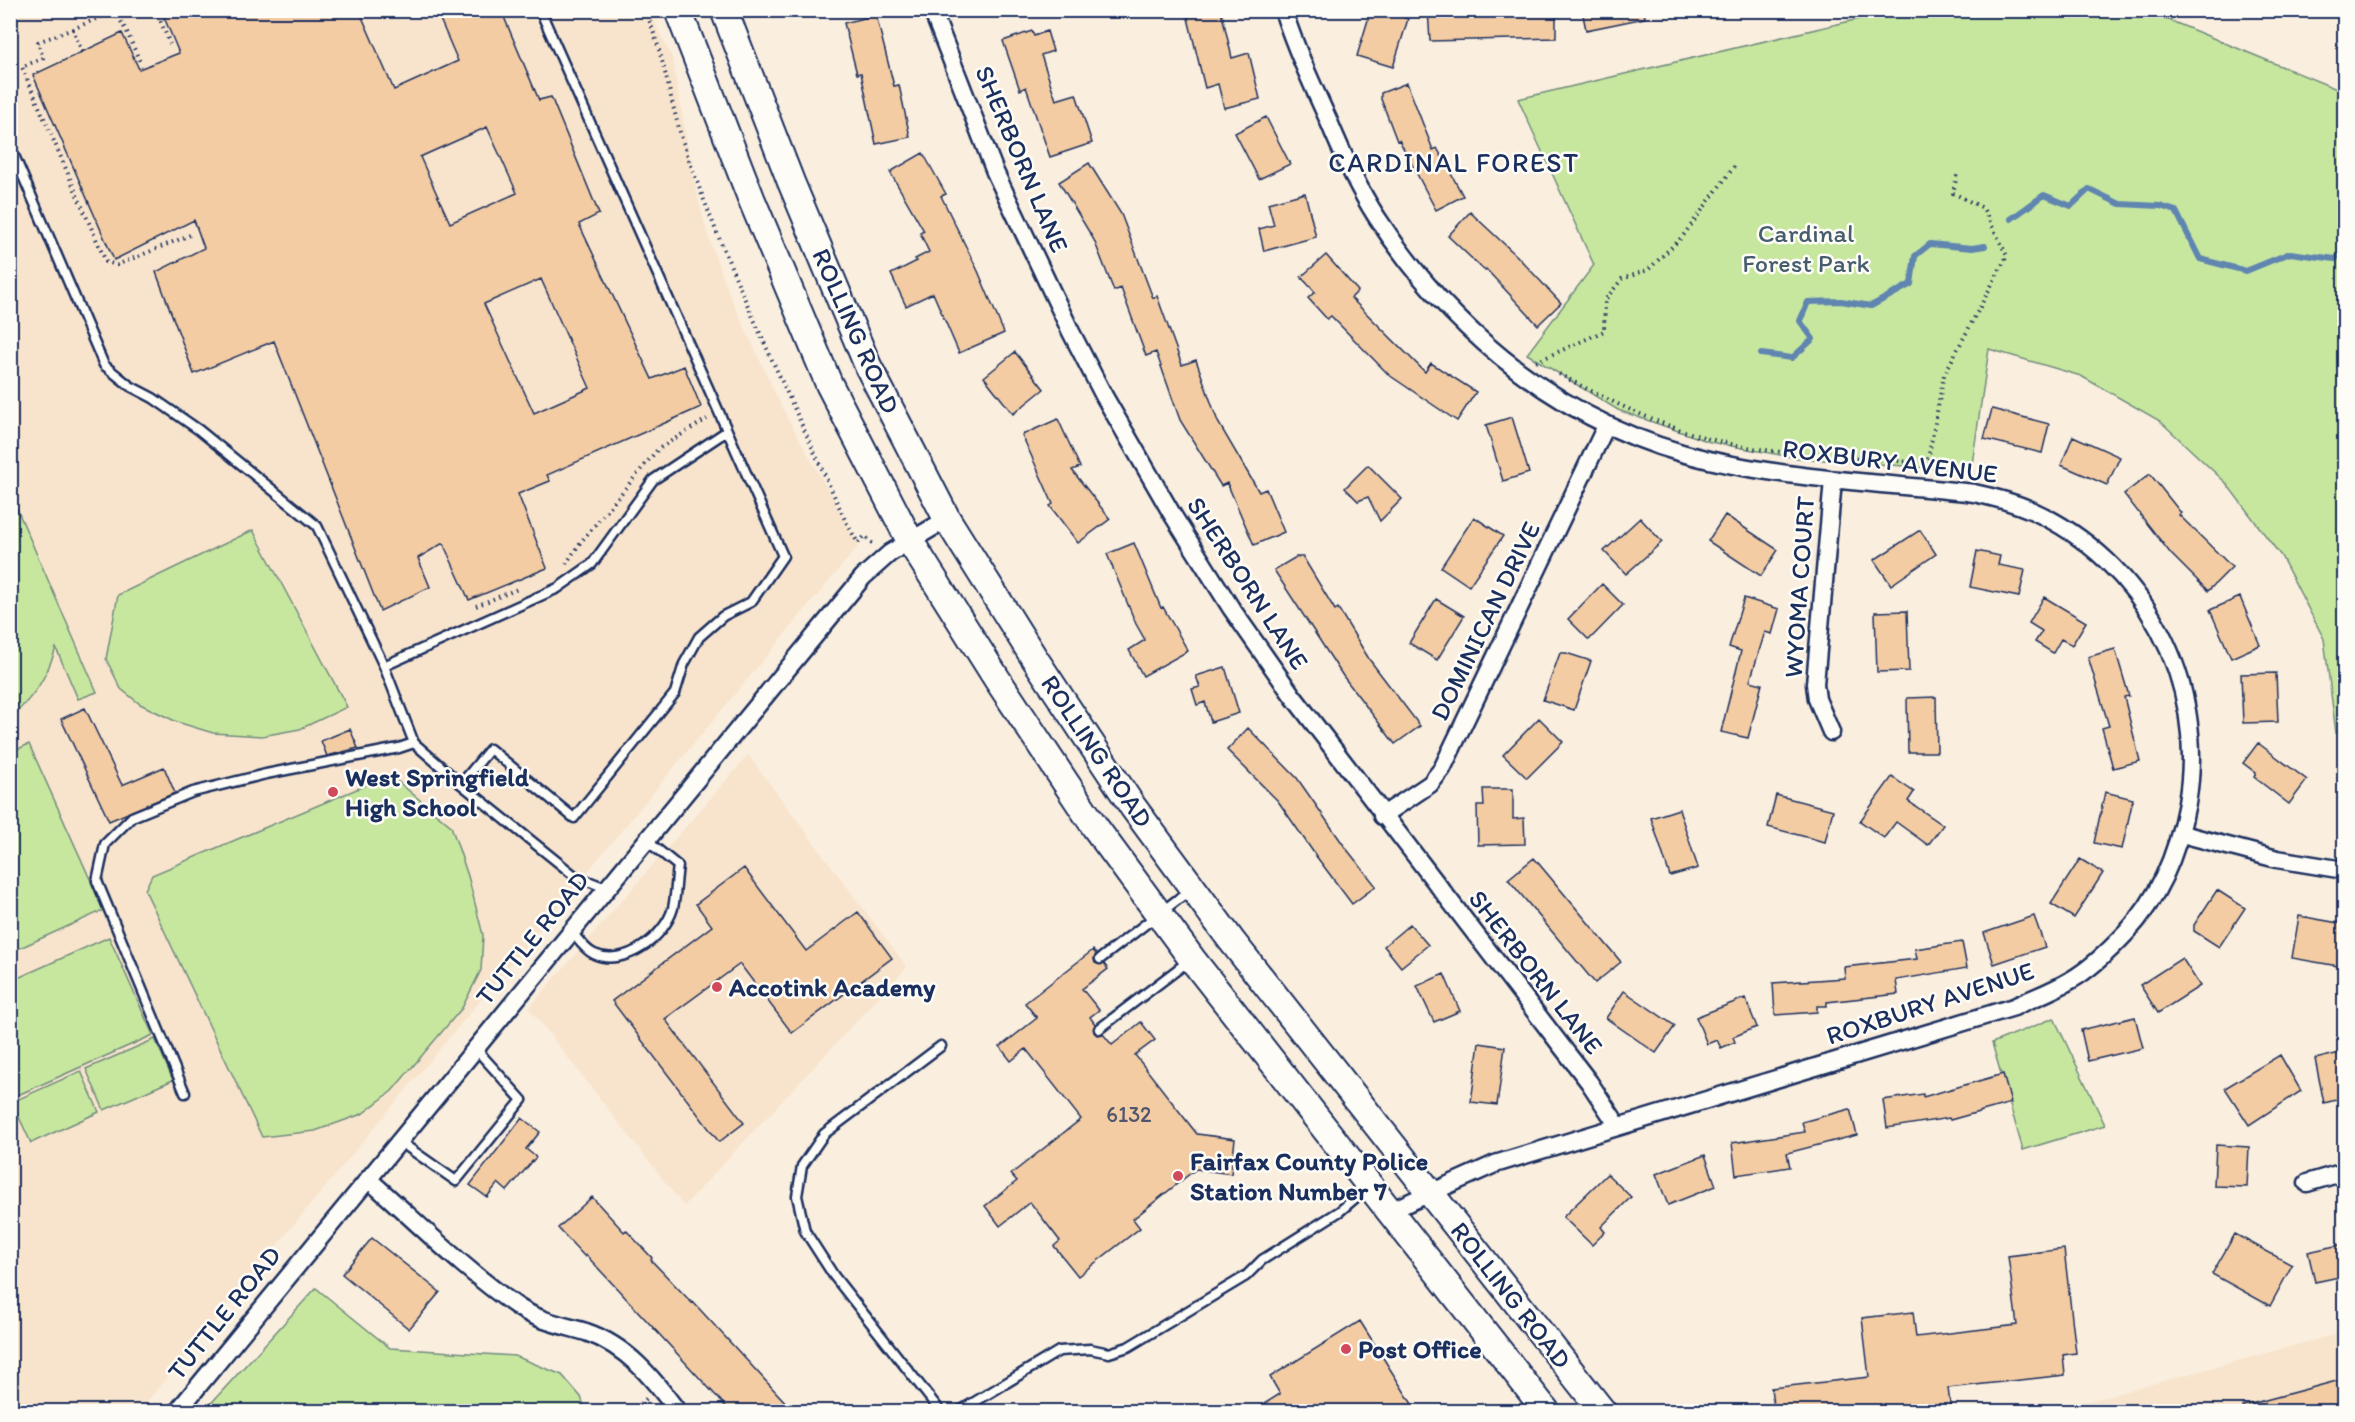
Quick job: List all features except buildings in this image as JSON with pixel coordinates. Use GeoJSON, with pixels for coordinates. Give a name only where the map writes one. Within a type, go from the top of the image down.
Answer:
{"type":"FeatureCollection","features":[{"type":"Feature","properties":{"kind":"main road","name":"ROLLING ROAD"},"geometry":{"type":"LineString","coordinates":[[678,10],[751,198],[829,384],[910,540],[997,679],[1095,827],[1192,958],[1547,1412]]}},
{"type":"Feature","properties":{"kind":"main road","name":"ROLLING ROAD"},"geometry":{"type":"LineString","coordinates":[[724,10],[790,182],[868,366],[947,519],[1033,656],[1115,779],[1231,940],[1604,1412]]}},
{"type":"Feature","properties":{"kind":"street","name":"SHERBORN LANE"},"geometry":{"type":"LineString","coordinates":[[932,10],[995,172],[1071,332],[1104,396],[1172,514],[1231,608],[1292,695],[1382,816],[1589,1082],[1618,1126]]}},
{"type":"Feature","properties":{"kind":"street","name":"ROXBURY AVENUE"},"geometry":{"type":"LineString","coordinates":[[1282,10],[1348,167],[1374,214],[1406,261],[1447,309],[1494,353],[1556,397],[1606,426],[1668,449],[1708,460],[1782,474],[1974,493],[2030,510],[2061,526],[2086,543],[2115,568],[2157,624],[2172,655],[2184,691],[2190,724],[2192,758],[2181,834],[2170,865],[2145,909],[2109,951],[2071,980],[2014,1007],[1495,1164],[1390,1211]]}},
{"type":"Feature","properties":{"kind":"street","name":"DOMINICAN DRIVE"},"geometry":{"type":"LineString","coordinates":[[1382,816],[1430,784],[1442,769],[1606,426]]}},
{"type":"Feature","properties":{"kind":"street","name":"WYOMA COURT"},"geometry":{"type":"LineString","coordinates":[[1831,732],[1817,699],[1815,684],[1833,480]]}},
{"type":"Feature","properties":{"kind":"street","name":"TUTTLE ROAD"},"geometry":{"type":"LineString","coordinates":[[177,1412],[863,577],[910,540],[947,519]]}},
{"type":"Feature","properties":{"kind":"street"},"geometry":{"type":"LineString","coordinates":[[2181,834],[2277,859],[2344,870]]}},
{"type":"Feature","properties":{"kind":"street"},"geometry":{"type":"LineString","coordinates":[[2307,1183],[2344,1172]]}},
{"type":"Feature","properties":{"kind":"street"},"geometry":{"type":"LineString","coordinates":[[368,1179],[482,1280],[518,1307],[548,1322],[602,1338],[632,1357],[678,1412]]}},
{"type":"Feature","properties":{"kind":"lane"},"geometry":{"type":"LineString","coordinates":[[461,784],[490,749],[574,818],[675,693],[684,664],[699,637],[723,616],[751,602],[783,556],[727,431],[715,415],[540,10]]}},
{"type":"Feature","properties":{"kind":"lane"},"geometry":{"type":"LineString","coordinates":[[10,146],[104,365],[130,386],[153,398],[199,430],[316,526],[384,666],[414,743],[575,876],[606,888]]}},
{"type":"Feature","properties":{"kind":"lane"},"geometry":{"type":"LineString","coordinates":[[384,666],[558,588],[592,564],[653,480],[727,431]]}},
{"type":"Feature","properties":{"kind":"lane"},"geometry":{"type":"LineString","coordinates":[[185,1093],[97,881],[105,844],[132,817],[193,792],[414,743]]}},
{"type":"Feature","properties":{"kind":"lane"},"geometry":{"type":"LineString","coordinates":[[571,932],[591,953],[606,958],[625,957],[659,934],[673,909],[678,866],[646,840]]}},
{"type":"Feature","properties":{"kind":"lane"},"geometry":{"type":"LineString","coordinates":[[1100,958],[1193,888]]}},
{"type":"Feature","properties":{"kind":"lane"},"geometry":{"type":"LineString","coordinates":[[1099,1029],[1192,958]]}},
{"type":"Feature","properties":{"kind":"lane"},"geometry":{"type":"LineString","coordinates":[[941,1046],[824,1134],[802,1166],[797,1196],[805,1231],[834,1276],[941,1412]]}},
{"type":"Feature","properties":{"kind":"lane"},"geometry":{"type":"LineString","coordinates":[[398,1141],[456,1181],[522,1100],[474,1048]]}},
{"type":"Feature","properties":{"kind":"lane"},"geometry":{"type":"LineString","coordinates":[[958,1412],[1059,1351],[1090,1348],[1109,1353],[1128,1347],[1246,1276],[1262,1260],[1340,1211],[1370,1185]]}},
{"type":"Feature","properties":{"kind":"path"},"geometry":{"type":"LineString","coordinates":[[156,10],[170,44]]}},
{"type":"Feature","properties":{"kind":"path"},"geometry":{"type":"LineString","coordinates":[[645,10],[655,33],[685,149],[713,222],[761,334],[845,520],[858,543],[866,536],[886,557]]}},
{"type":"Feature","properties":{"kind":"path"},"geometry":{"type":"LineString","coordinates":[[141,62],[128,32],[115,11],[38,42],[43,58],[22,68],[106,261],[117,265],[190,235]]}},
{"type":"Feature","properties":{"kind":"path"},"geometry":{"type":"LineString","coordinates":[[73,29],[82,52]]}},
{"type":"Feature","properties":{"kind":"path"},"geometry":{"type":"LineString","coordinates":[[1546,368],[1536,362],[1604,331],[1605,300],[1622,279],[1648,270],[1683,236],[1736,164]]}},
{"type":"Feature","properties":{"kind":"path"},"geometry":{"type":"LineString","coordinates":[[1922,487],[1944,375],[2007,256],[1983,208],[1953,193],[1958,171]]}},
{"type":"Feature","properties":{"kind":"path"},"geometry":{"type":"LineString","coordinates":[[1556,373],[1648,418],[1718,441],[1778,451],[1927,463]]}},
{"type":"Feature","properties":{"kind":"path"},"geometry":{"type":"LineString","coordinates":[[562,570],[580,543],[658,449],[715,415]]}},
{"type":"Feature","properties":{"kind":"path"},"geometry":{"type":"LineString","coordinates":[[476,606],[530,584]]}},
{"type":"Feature","properties":{"kind":"shaded area","name":"West Springfield High School"},"geometry":{"type":"Polygon","coordinates":[[[10,11],[649,11],[672,57],[694,181],[707,233],[730,296],[782,408],[859,545],[139,1411],[11,1411],[10,11]]]}},
{"type":"Feature","properties":{"kind":"shaded area","name":"Accotink Academy"},"geometry":{"type":"Polygon","coordinates":[[[748,755],[907,967],[684,1206],[529,1008],[748,755]]]}},
{"type":"Feature","properties":{"kind":"shaded area"},"geometry":{"type":"Polygon","coordinates":[[[2344,1332],[2344,1411],[2052,1411],[2344,1332]]]}},
{"type":"Feature","properties":{"kind":"green space","name":"Cardinal Forest Park"},"geometry":{"type":"Polygon","coordinates":[[[1893,11],[2147,11],[2344,92],[2344,733],[2336,733],[2324,639],[2281,556],[2226,483],[2160,421],[2081,376],[1989,349],[1971,471],[1797,458],[1710,442],[1618,410],[1527,354],[1594,265],[1518,99],[1893,11]]]}},
{"type":"Feature","properties":{"kind":"green space"},"geometry":{"type":"Polygon","coordinates":[[[10,493],[97,692],[78,699],[56,648],[39,686],[27,702],[11,717],[10,493]]]}},
{"type":"Feature","properties":{"kind":"green space"},"geometry":{"type":"Polygon","coordinates":[[[253,530],[347,707],[300,729],[262,736],[213,733],[177,722],[140,704],[121,689],[106,659],[118,595],[253,530]]]}},
{"type":"Feature","properties":{"kind":"green space"},"geometry":{"type":"Polygon","coordinates":[[[29,744],[104,910],[11,952],[11,752],[29,744]]]}},
{"type":"Feature","properties":{"kind":"green space"},"geometry":{"type":"Polygon","coordinates":[[[390,775],[451,826],[468,876],[483,935],[481,970],[462,1008],[392,1091],[362,1114],[315,1131],[262,1137],[145,890],[152,875],[390,775]]]}},
{"type":"Feature","properties":{"kind":"green space"},"geometry":{"type":"Polygon","coordinates":[[[109,937],[153,1035],[11,1098],[11,981],[109,937]]]}},
{"type":"Feature","properties":{"kind":"green space"},"geometry":{"type":"Polygon","coordinates":[[[2054,1018],[2105,1125],[2023,1150],[1992,1043],[2054,1018]]]}},
{"type":"Feature","properties":{"kind":"green space"},"geometry":{"type":"Polygon","coordinates":[[[155,1039],[173,1080],[104,1110],[86,1069],[155,1039]]]}},
{"type":"Feature","properties":{"kind":"green space"},"geometry":{"type":"Polygon","coordinates":[[[81,1071],[99,1112],[31,1143],[12,1102],[81,1071]]]}},
{"type":"Feature","properties":{"kind":"green space"},"geometry":{"type":"Polygon","coordinates":[[[316,1288],[390,1348],[515,1356],[562,1375],[581,1397],[586,1411],[204,1411],[316,1288]]]}},
{"type":"Feature","properties":{"kind":"waterway"},"geometry":{"type":"LineString","coordinates":[[2011,219],[2044,195],[2071,206],[2089,189],[2120,204],[2160,206],[2176,211],[2200,259],[2246,271],[2290,253],[2335,259],[2344,252]]}},
{"type":"Feature","properties":{"kind":"waterway"},"geometry":{"type":"LineString","coordinates":[[1761,354],[1792,358],[1813,339],[1800,321],[1808,302],[1841,301],[1871,306],[1911,284],[1915,256],[1930,244],[1972,248],[1985,246]]}},
{"type":"Feature","properties":{"kind":"place","name":"West Springfield High School"},"geometry":{"type":"Point","coordinates":[333,792]}},
{"type":"Feature","properties":{"kind":"place","name":"Accotink Academy"},"geometry":{"type":"Point","coordinates":[717,987]}},
{"type":"Feature","properties":{"kind":"place","name":"Fairfax County Police Station Number 7"},"geometry":{"type":"Point","coordinates":[1178,1176]}},
{"type":"Feature","properties":{"kind":"place","name":"Post Office"},"geometry":{"type":"Point","coordinates":[1346,1349]}},
{"type":"Feature","properties":{"kind":"district","name":"CARDINAL FOREST"},"geometry":{"type":"Point","coordinates":[1454,162]}}]}
